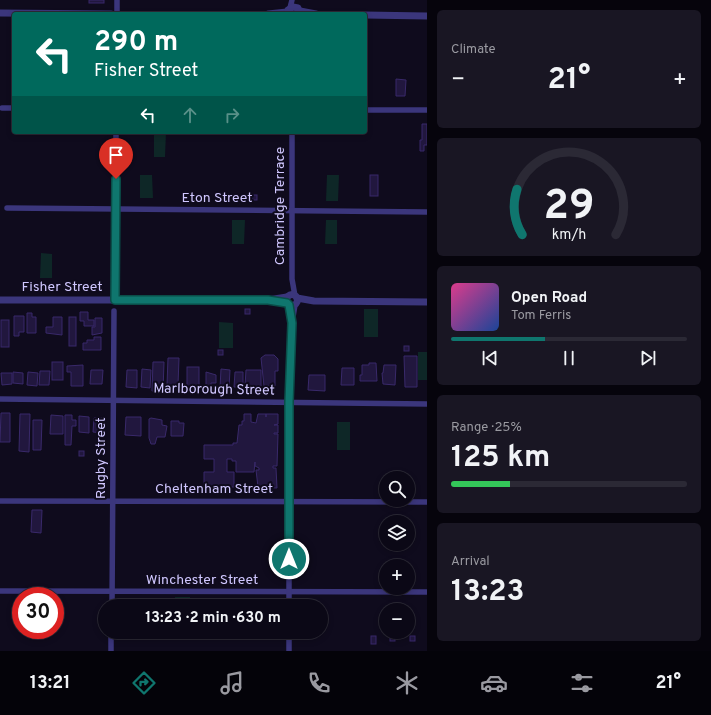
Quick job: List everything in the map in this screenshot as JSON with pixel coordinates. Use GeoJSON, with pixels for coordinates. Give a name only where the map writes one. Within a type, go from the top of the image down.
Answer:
{"type":"FeatureCollection","features":[{"type":"Feature","properties":{"kind":"street"},"geometry":{"type":"LineString","coordinates":[[117,12],[118,0]]}},
{"type":"Feature","properties":{"kind":"street"},"geometry":{"type":"LineString","coordinates":[[276,12],[293,8],[308,12]]}},
{"type":"Feature","properties":{"kind":"street"},"geometry":{"type":"LineString","coordinates":[[0,13],[12,13]]}},
{"type":"Feature","properties":{"kind":"street"},"geometry":{"type":"LineString","coordinates":[[367,15],[427,16]]}},
{"type":"Feature","properties":{"kind":"street"},"geometry":{"type":"LineString","coordinates":[[2,108],[12,108]]}},
{"type":"Feature","properties":{"kind":"street"},"geometry":{"type":"LineString","coordinates":[[367,110],[427,110]]}},
{"type":"Feature","properties":{"kind":"street"},"geometry":{"type":"LineString","coordinates":[[115,300],[116,134]]}},
{"type":"Feature","properties":{"kind":"street","name":"Cambridge Terrace"},"geometry":{"type":"LineString","coordinates":[[289,599],[289,402],[292,323],[293,210],[292,134]]}},
{"type":"Feature","properties":{"kind":"street","name":"Eton Street"},"geometry":{"type":"LineString","coordinates":[[7,208],[427,212]]}},
{"type":"Feature","properties":{"kind":"street","name":"Fisher Street"},"geometry":{"type":"LineString","coordinates":[[0,300],[314,300],[427,302]]}},
{"type":"Feature","properties":{"kind":"street","name":"Rugby Street"},"geometry":{"type":"LineString","coordinates":[[112,599],[114,311]]}},
{"type":"Feature","properties":{"kind":"street","name":"Marlborough Street"},"geometry":{"type":"LineString","coordinates":[[0,399],[427,404]]}},
{"type":"Feature","properties":{"kind":"street","name":"Cheltenham Street"},"geometry":{"type":"LineString","coordinates":[[0,501],[427,502]]}},
{"type":"Feature","properties":{"kind":"street","name":"Winchester Street"},"geometry":{"type":"LineString","coordinates":[[0,591],[427,592]]}},
{"type":"Feature","properties":{"kind":"street"},"geometry":{"type":"LineString","coordinates":[[111,639],[111,651]]}},
{"type":"Feature","properties":{"kind":"street"},"geometry":{"type":"LineString","coordinates":[[289,639],[289,651]]}},
{"type":"Feature","properties":{"kind":"green space"},"geometry":{"type":"Polygon","coordinates":[[[154,134],[166,134],[165,157],[154,157],[154,134]]]}},
{"type":"Feature","properties":{"kind":"green space"},"geometry":{"type":"Polygon","coordinates":[[[140,175],[152,175],[153,198],[140,198],[140,175]]]}},
{"type":"Feature","properties":{"kind":"green space"},"geometry":{"type":"Polygon","coordinates":[[[327,175],[339,175],[338,201],[326,201],[327,175]]]}},
{"type":"Feature","properties":{"kind":"green space"},"geometry":{"type":"Polygon","coordinates":[[[232,220],[245,220],[244,244],[232,244],[232,220]]]}},
{"type":"Feature","properties":{"kind":"green space"},"geometry":{"type":"Polygon","coordinates":[[[326,220],[337,220],[337,244],[325,244],[326,220]]]}},
{"type":"Feature","properties":{"kind":"green space"},"geometry":{"type":"Polygon","coordinates":[[[41,253],[52,254],[52,278],[40,278],[41,253]]]}},
{"type":"Feature","properties":{"kind":"green space"},"geometry":{"type":"Polygon","coordinates":[[[364,309],[378,309],[378,337],[364,337],[364,309]]]}},
{"type":"Feature","properties":{"kind":"green space"},"geometry":{"type":"Polygon","coordinates":[[[219,322],[233,323],[233,348],[219,348],[219,322]]]}},
{"type":"Feature","properties":{"kind":"green space"},"geometry":{"type":"Polygon","coordinates":[[[418,352],[427,352],[427,380],[418,380],[418,352]]]}},
{"type":"Feature","properties":{"kind":"green space"},"geometry":{"type":"Polygon","coordinates":[[[337,422],[350,422],[350,450],[337,450],[337,422]]]}},
{"type":"Feature","properties":{"kind":"green space"},"geometry":{"type":"Polygon","coordinates":[[[175,597],[190,597],[190,599],[175,599],[175,597]]]}},
{"type":"Feature","properties":{"kind":"building"},"geometry":{"type":"Polygon","coordinates":[[[89,0],[104,0],[104,3],[89,3],[89,0]]]}},
{"type":"Feature","properties":{"kind":"building"},"geometry":{"type":"Polygon","coordinates":[[[396,79],[406,80],[405,96],[396,96],[396,79]]]}},
{"type":"Feature","properties":{"kind":"building"},"geometry":{"type":"Polygon","coordinates":[[[422,124],[427,124],[427,145],[424,145],[424,151],[420,151],[420,140],[422,140],[422,124]]]}},
{"type":"Feature","properties":{"kind":"building"},"geometry":{"type":"Polygon","coordinates":[[[370,175],[378,175],[378,196],[370,196],[370,175]]]}},
{"type":"Feature","properties":{"kind":"building"},"geometry":{"type":"Polygon","coordinates":[[[252,195],[257,195],[257,200],[252,200],[252,195]]]}},
{"type":"Feature","properties":{"kind":"building"},"geometry":{"type":"Polygon","coordinates":[[[245,309],[250,309],[250,314],[245,314],[245,309]]]}},
{"type":"Feature","properties":{"kind":"building"},"geometry":{"type":"Polygon","coordinates":[[[80,312],[88,312],[88,320],[94,320],[94,326],[84,326],[84,321],[80,321],[80,312]]]}},
{"type":"Feature","properties":{"kind":"building"},"geometry":{"type":"Polygon","coordinates":[[[27,313],[32,313],[32,317],[36,317],[36,333],[27,333],[27,313]]]}},
{"type":"Feature","properties":{"kind":"building"},"geometry":{"type":"Polygon","coordinates":[[[14,316],[24,316],[24,332],[19,332],[19,336],[14,336],[14,316]]]}},
{"type":"Feature","properties":{"kind":"building"},"geometry":{"type":"Polygon","coordinates":[[[53,317],[62,317],[62,335],[46,333],[46,327],[53,327],[53,317]]]}},
{"type":"Feature","properties":{"kind":"building"},"geometry":{"type":"Polygon","coordinates":[[[69,317],[76,317],[76,346],[69,346],[69,317]]]}},
{"type":"Feature","properties":{"kind":"building"},"geometry":{"type":"Polygon","coordinates":[[[95,318],[102,318],[102,333],[92,335],[92,327],[95,327],[95,318]]]}},
{"type":"Feature","properties":{"kind":"building"},"geometry":{"type":"Polygon","coordinates":[[[1,320],[9,320],[9,347],[1,347],[1,320]]]}},
{"type":"Feature","properties":{"kind":"building"},"geometry":{"type":"Polygon","coordinates":[[[94,337],[101,337],[101,350],[83,350],[83,343],[87,343],[87,340],[94,340],[94,337]]]}},
{"type":"Feature","properties":{"kind":"building"},"geometry":{"type":"Polygon","coordinates":[[[404,346],[409,346],[409,351],[404,351],[404,346]]]}},
{"type":"Feature","properties":{"kind":"building"},"geometry":{"type":"Polygon","coordinates":[[[218,350],[223,350],[223,355],[218,355],[218,350]]]}},
{"type":"Feature","properties":{"kind":"building"},"geometry":{"type":"Polygon","coordinates":[[[265,355],[274,355],[278,359],[278,371],[275,371],[275,386],[264,386],[261,358],[265,355]]]}},
{"type":"Feature","properties":{"kind":"building"},"geometry":{"type":"Polygon","coordinates":[[[404,356],[417,356],[417,387],[405,387],[404,356]]]}},
{"type":"Feature","properties":{"kind":"building"},"geometry":{"type":"Polygon","coordinates":[[[168,358],[179,358],[178,385],[167,385],[168,358]]]}},
{"type":"Feature","properties":{"kind":"building"},"geometry":{"type":"Polygon","coordinates":[[[52,362],[63,362],[63,380],[52,380],[52,362]]]}},
{"type":"Feature","properties":{"kind":"building"},"geometry":{"type":"Polygon","coordinates":[[[153,362],[164,362],[163,391],[152,391],[153,362]]]}},
{"type":"Feature","properties":{"kind":"building"},"geometry":{"type":"Polygon","coordinates":[[[369,363],[376,363],[377,381],[360,381],[360,375],[362,375],[362,365],[369,365],[369,363]]]}},
{"type":"Feature","properties":{"kind":"building"},"geometry":{"type":"Polygon","coordinates":[[[83,365],[83,386],[71,386],[71,372],[67,372],[67,366],[83,365]]]}},
{"type":"Feature","properties":{"kind":"building"},"geometry":{"type":"Polygon","coordinates":[[[384,365],[396,365],[395,385],[383,384],[382,373],[384,365]]]}},
{"type":"Feature","properties":{"kind":"building"},"geometry":{"type":"Polygon","coordinates":[[[187,367],[199,367],[199,387],[187,387],[187,367]]]}},
{"type":"Feature","properties":{"kind":"building"},"geometry":{"type":"Polygon","coordinates":[[[342,368],[354,368],[354,385],[341,385],[342,368]]]}},
{"type":"Feature","properties":{"kind":"building"},"geometry":{"type":"Polygon","coordinates":[[[142,369],[151,370],[150,388],[141,387],[142,369]]]}},
{"type":"Feature","properties":{"kind":"building"},"geometry":{"type":"Polygon","coordinates":[[[221,369],[230,370],[229,388],[220,388],[221,369]]]}},
{"type":"Feature","properties":{"kind":"building"},"geometry":{"type":"Polygon","coordinates":[[[91,370],[103,370],[102,384],[90,384],[91,370]]]}},
{"type":"Feature","properties":{"kind":"building"},"geometry":{"type":"Polygon","coordinates":[[[127,370],[137,370],[137,388],[126,387],[127,370]]]}},
{"type":"Feature","properties":{"kind":"building"},"geometry":{"type":"Polygon","coordinates":[[[246,370],[261,370],[261,386],[245,386],[246,370]]]}},
{"type":"Feature","properties":{"kind":"building"},"geometry":{"type":"Polygon","coordinates":[[[40,371],[50,371],[49,385],[39,385],[40,371]]]}},
{"type":"Feature","properties":{"kind":"building"},"geometry":{"type":"Polygon","coordinates":[[[13,372],[23,373],[23,384],[13,383],[13,372]]]}},
{"type":"Feature","properties":{"kind":"building"},"geometry":{"type":"Polygon","coordinates":[[[28,372],[38,373],[37,386],[27,385],[28,372]]]}},
{"type":"Feature","properties":{"kind":"building"},"geometry":{"type":"Polygon","coordinates":[[[206,372],[216,375],[216,383],[211,383],[211,386],[206,386],[206,372]]]}},
{"type":"Feature","properties":{"kind":"building"},"geometry":{"type":"Polygon","coordinates":[[[235,372],[243,372],[243,387],[234,387],[235,372]]]}},
{"type":"Feature","properties":{"kind":"building"},"geometry":{"type":"Polygon","coordinates":[[[1,373],[12,373],[12,384],[2,385],[1,373]]]}},
{"type":"Feature","properties":{"kind":"building"},"geometry":{"type":"Polygon","coordinates":[[[309,375],[325,375],[325,391],[308,390],[309,375]]]}},
{"type":"Feature","properties":{"kind":"building"},"geometry":{"type":"Polygon","coordinates":[[[1,413],[10,413],[10,442],[0,442],[1,413]]]}},
{"type":"Feature","properties":{"kind":"building"},"geometry":{"type":"Polygon","coordinates":[[[20,414],[30,414],[29,452],[19,451],[20,414]]]}},
{"type":"Feature","properties":{"kind":"building"},"geometry":{"type":"Polygon","coordinates":[[[244,414],[251,414],[251,422],[256,423],[258,414],[278,414],[278,424],[274,425],[278,425],[278,433],[274,433],[278,434],[277,466],[273,466],[273,468],[276,468],[277,488],[258,487],[256,470],[259,470],[259,468],[255,466],[255,462],[254,472],[236,472],[236,461],[232,461],[232,459],[227,459],[227,472],[234,472],[234,487],[204,486],[204,472],[214,472],[214,459],[204,459],[204,445],[233,445],[233,443],[237,443],[239,425],[242,425],[242,421],[244,421],[244,414]]]}},
{"type":"Feature","properties":{"kind":"building"},"geometry":{"type":"Polygon","coordinates":[[[51,415],[63,416],[63,434],[50,434],[51,415]]]}},
{"type":"Feature","properties":{"kind":"building"},"geometry":{"type":"Polygon","coordinates":[[[65,415],[72,415],[72,420],[76,420],[76,426],[72,426],[71,445],[65,445],[65,415]]]}},
{"type":"Feature","properties":{"kind":"building"},"geometry":{"type":"Polygon","coordinates":[[[79,416],[89,417],[89,433],[79,432],[79,416]]]}},
{"type":"Feature","properties":{"kind":"building"},"geometry":{"type":"Polygon","coordinates":[[[126,417],[141,417],[141,436],[125,435],[126,417]]]}},
{"type":"Feature","properties":{"kind":"building"},"geometry":{"type":"Polygon","coordinates":[[[94,418],[103,418],[103,433],[93,432],[94,418]]]}},
{"type":"Feature","properties":{"kind":"building"},"geometry":{"type":"Polygon","coordinates":[[[149,419],[162,420],[162,425],[167,426],[165,437],[157,437],[155,444],[151,444],[149,438],[149,419]]]}},
{"type":"Feature","properties":{"kind":"building"},"geometry":{"type":"Polygon","coordinates":[[[33,420],[42,420],[41,450],[33,450],[33,420]]]}},
{"type":"Feature","properties":{"kind":"building"},"geometry":{"type":"Polygon","coordinates":[[[171,421],[179,421],[179,423],[184,423],[183,436],[171,436],[171,421]]]}},
{"type":"Feature","properties":{"kind":"building"},"geometry":{"type":"Polygon","coordinates":[[[79,451],[84,451],[84,456],[79,456],[79,451]]]}},
{"type":"Feature","properties":{"kind":"building"},"geometry":{"type":"Polygon","coordinates":[[[32,510],[42,510],[41,533],[31,532],[32,510]]]}},
{"type":"Feature","properties":{"kind":"building"},"geometry":{"type":"Polygon","coordinates":[[[371,636],[376,636],[376,644],[371,644],[371,636]]]}},
{"type":"Feature","properties":{"kind":"route"},"geometry":{"type":"LineString","coordinates":[[116,179],[115,300],[268,300],[287,303],[289,305],[292,323],[289,402],[289,559]]}}]}
